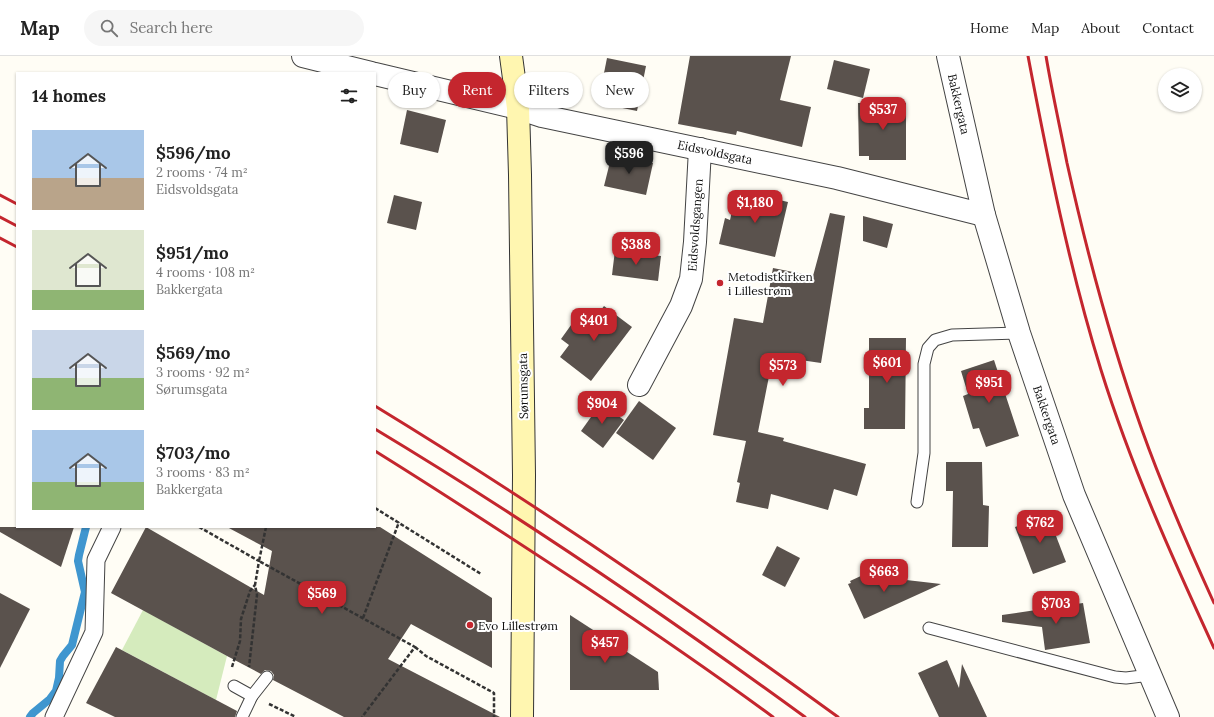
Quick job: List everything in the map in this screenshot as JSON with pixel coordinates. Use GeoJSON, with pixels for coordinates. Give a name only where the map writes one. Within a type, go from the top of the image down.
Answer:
{"type":"FeatureCollection","features":[{"type":"Feature","properties":{"kind":"main road","name":"Sørumsgata"},"geometry":{"type":"LineString","coordinates":[[511,56],[514,78]]}},
{"type":"Feature","properties":{"kind":"main road","name":"Sørumsgata"},"geometry":{"type":"LineString","coordinates":[[518,108],[524,475],[522,717]]}},
{"type":"Feature","properties":{"kind":"street"},"geometry":{"type":"LineString","coordinates":[[303,56],[367,72]]}},
{"type":"Feature","properties":{"kind":"street","name":"Bakkergata"},"geometry":{"type":"LineString","coordinates":[[948,56],[984,215],[1018,333],[1074,495],[1168,717]]}},
{"type":"Feature","properties":{"kind":"street","name":"Eidsvoldsgata"},"geometry":{"type":"LineString","coordinates":[[376,74],[514,107]]}},
{"type":"Feature","properties":{"kind":"street","name":"Eidsvoldsgata"},"geometry":{"type":"LineString","coordinates":[[518,108],[542,116],[837,178],[984,215]]}},
{"type":"Feature","properties":{"kind":"street","name":"Eidsvoldsgangen"},"geometry":{"type":"LineString","coordinates":[[639,384],[681,306],[691,279],[695,242],[700,149]]}},
{"type":"Feature","properties":{"kind":"street"},"geometry":{"type":"LineString","coordinates":[[54,717],[94,632],[96,560],[112,528]]}},
{"type":"Feature","properties":{"kind":"lane"},"geometry":{"type":"LineString","coordinates":[[917,502],[924,453],[924,364],[928,348],[935,340],[952,336],[1018,333]]}},
{"type":"Feature","properties":{"kind":"lane"},"geometry":{"type":"LineString","coordinates":[[929,628],[1114,676],[1126,678],[1150,674]]}},
{"type":"Feature","properties":{"kind":"lane"},"geometry":{"type":"LineString","coordinates":[[242,717],[252,696],[267,677]]}},
{"type":"Feature","properties":{"kind":"lane"},"geometry":{"type":"LineString","coordinates":[[234,686],[252,696]]}},
{"type":"Feature","properties":{"kind":"path"},"geometry":{"type":"LineString","coordinates":[[376,509],[481,574]]}},
{"type":"Feature","properties":{"kind":"path"},"geometry":{"type":"LineString","coordinates":[[363,618],[399,522]]}},
{"type":"Feature","properties":{"kind":"path"},"geometry":{"type":"LineString","coordinates":[[201,528],[415,647],[426,656],[494,693],[494,717]]}},
{"type":"Feature","properties":{"kind":"path"},"geometry":{"type":"LineString","coordinates":[[251,650],[257,595],[255,585],[266,528]]}},
{"type":"Feature","properties":{"kind":"path"},"geometry":{"type":"LineString","coordinates":[[232,669],[240,641],[241,619],[250,590],[255,585]]}},
{"type":"Feature","properties":{"kind":"path"},"geometry":{"type":"LineString","coordinates":[[362,717],[415,647]]}},
{"type":"Feature","properties":{"kind":"path"},"geometry":{"type":"LineString","coordinates":[[252,696],[296,717]]}},
{"type":"Feature","properties":{"kind":"green space"},"geometry":{"type":"Polygon","coordinates":[[[143,610],[227,656],[216,700],[122,650],[143,610]]]}},
{"type":"Feature","properties":{"kind":"building"},"geometry":{"type":"Polygon","coordinates":[[[690,56],[791,56],[780,100],[811,107],[802,147],[737,131],[736,135],[678,124],[690,56]]]}},
{"type":"Feature","properties":{"kind":"building"},"geometry":{"type":"Polygon","coordinates":[[[607,58],[646,66],[645,72],[604,72],[607,58]]]}},
{"type":"Feature","properties":{"kind":"building"},"geometry":{"type":"Polygon","coordinates":[[[834,60],[870,69],[863,98],[827,89],[834,60]]]}},
{"type":"Feature","properties":{"kind":"building"},"geometry":{"type":"Polygon","coordinates":[[[858,103],[906,103],[906,160],[869,160],[869,156],[859,156],[858,103]]]}},
{"type":"Feature","properties":{"kind":"building"},"geometry":{"type":"Polygon","coordinates":[[[622,108],[638,108],[637,111],[622,108]]]}},
{"type":"Feature","properties":{"kind":"building"},"geometry":{"type":"Polygon","coordinates":[[[407,110],[446,120],[438,153],[400,144],[407,110]]]}},
{"type":"Feature","properties":{"kind":"building"},"geometry":{"type":"Polygon","coordinates":[[[612,154],[653,163],[646,195],[604,186],[612,154]]]}},
{"type":"Feature","properties":{"kind":"building"},"geometry":{"type":"Polygon","coordinates":[[[737,190],[788,202],[775,257],[719,244],[725,218],[730,220],[737,190]]]}},
{"type":"Feature","properties":{"kind":"building"},"geometry":{"type":"Polygon","coordinates":[[[394,195],[422,202],[416,230],[387,223],[394,195]]]}},
{"type":"Feature","properties":{"kind":"building"},"geometry":{"type":"Polygon","coordinates":[[[830,213],[845,216],[821,363],[773,356],[758,432],[784,438],[783,441],[866,464],[857,496],[834,489],[828,510],[771,494],[768,509],[736,502],[740,483],[737,482],[746,441],[713,435],[734,318],[763,323],[773,268],[813,276],[830,213]]]}},
{"type":"Feature","properties":{"kind":"building"},"geometry":{"type":"Polygon","coordinates":[[[863,216],[893,224],[887,248],[863,241],[863,216]]]}},
{"type":"Feature","properties":{"kind":"building"},"geometry":{"type":"Polygon","coordinates":[[[615,250],[661,256],[658,281],[612,275],[615,250]]]}},
{"type":"Feature","properties":{"kind":"building"},"geometry":{"type":"Polygon","coordinates":[[[604,306],[632,327],[591,381],[560,357],[569,345],[561,339],[579,314],[591,323],[604,306]]]}},
{"type":"Feature","properties":{"kind":"building"},"geometry":{"type":"Polygon","coordinates":[[[869,338],[906,338],[905,429],[864,429],[864,408],[869,408],[869,338]]]}},
{"type":"Feature","properties":{"kind":"building"},"geometry":{"type":"Polygon","coordinates":[[[994,360],[1019,436],[986,447],[979,428],[973,429],[963,396],[968,394],[961,371],[994,360]]]}},
{"type":"Feature","properties":{"kind":"building"},"geometry":{"type":"Polygon","coordinates":[[[639,401],[676,428],[653,460],[616,433],[639,401]]]}},
{"type":"Feature","properties":{"kind":"building"},"geometry":{"type":"Polygon","coordinates":[[[601,403],[624,420],[603,448],[581,431],[601,403]]]}},
{"type":"Feature","properties":{"kind":"building"},"geometry":{"type":"Polygon","coordinates":[[[946,462],[982,462],[983,505],[989,506],[988,547],[952,547],[953,491],[946,491],[946,462]]]}},
{"type":"Feature","properties":{"kind":"building"},"geometry":{"type":"Polygon","coordinates":[[[1048,515],[1066,562],[1033,574],[1015,527],[1048,515]]]}},
{"type":"Feature","properties":{"kind":"building"},"geometry":{"type":"Polygon","coordinates":[[[0,527],[74,528],[61,567],[0,532],[0,527]]]}},
{"type":"Feature","properties":{"kind":"building"},"geometry":{"type":"Polygon","coordinates":[[[380,527],[492,598],[492,668],[411,624],[388,659],[500,717],[344,717],[273,680],[274,675],[271,671],[265,670],[261,674],[111,593],[145,528],[264,595],[272,551],[229,528],[380,527]]]}},
{"type":"Feature","properties":{"kind":"building"},"geometry":{"type":"Polygon","coordinates":[[[777,546],[800,558],[785,587],[762,575],[777,546]]]}},
{"type":"Feature","properties":{"kind":"building"},"geometry":{"type":"Polygon","coordinates":[[[863,575],[941,584],[864,619],[848,584],[851,583],[850,581],[863,575]]]}},
{"type":"Feature","properties":{"kind":"building"},"geometry":{"type":"Polygon","coordinates":[[[0,593],[30,609],[0,668],[0,593]]]}},
{"type":"Feature","properties":{"kind":"building"},"geometry":{"type":"Polygon","coordinates":[[[1083,603],[1090,643],[1045,650],[1042,627],[1002,622],[1002,615],[1083,603]]]}},
{"type":"Feature","properties":{"kind":"building"},"geometry":{"type":"Polygon","coordinates":[[[570,615],[658,672],[659,690],[570,690],[570,615]]]}},
{"type":"Feature","properties":{"kind":"building"},"geometry":{"type":"Polygon","coordinates":[[[116,647],[237,711],[235,717],[115,717],[86,703],[116,647]]]}},
{"type":"Feature","properties":{"kind":"building"},"geometry":{"type":"Polygon","coordinates":[[[947,660],[959,688],[962,664],[987,717],[939,717],[918,673],[947,660]]]}},
{"type":"Feature","properties":{"kind":"waterway"},"geometry":{"type":"LineString","coordinates":[[30,717],[50,699],[56,691],[59,678],[60,661],[72,645],[85,592],[78,561],[86,528]]}},
{"type":"Feature","properties":{"kind":"railway"},"geometry":{"type":"LineString","coordinates":[[1028,56],[1051,174],[1069,253],[1089,331],[1101,370],[1125,441],[1153,511],[1214,648]]}},
{"type":"Feature","properties":{"kind":"railway"},"geometry":{"type":"LineString","coordinates":[[1046,56],[1067,163],[1091,264],[1120,364],[1158,474],[1214,603]]}},
{"type":"Feature","properties":{"kind":"railway"},"geometry":{"type":"LineString","coordinates":[[0,195],[16,203]]}},
{"type":"Feature","properties":{"kind":"railway"},"geometry":{"type":"LineString","coordinates":[[0,217],[16,225]]}},
{"type":"Feature","properties":{"kind":"railway"},"geometry":{"type":"LineString","coordinates":[[0,238],[16,246]]}},
{"type":"Feature","properties":{"kind":"railway"},"geometry":{"type":"LineString","coordinates":[[376,407],[552,518],[668,596],[838,717]]}},
{"type":"Feature","properties":{"kind":"railway"},"geometry":{"type":"LineString","coordinates":[[376,430],[485,497],[593,568],[700,641],[805,717]]}},
{"type":"Feature","properties":{"kind":"railway"},"geometry":{"type":"LineString","coordinates":[[376,452],[455,501],[586,587],[773,717]]}},
{"type":"Feature","properties":{"kind":"place","name":"Metodistkirken i Lillestrøm"},"geometry":{"type":"Point","coordinates":[720,283]}},
{"type":"Feature","properties":{"kind":"place","name":"Evo Lillestrøm"},"geometry":{"type":"Point","coordinates":[470,625]}}]}
